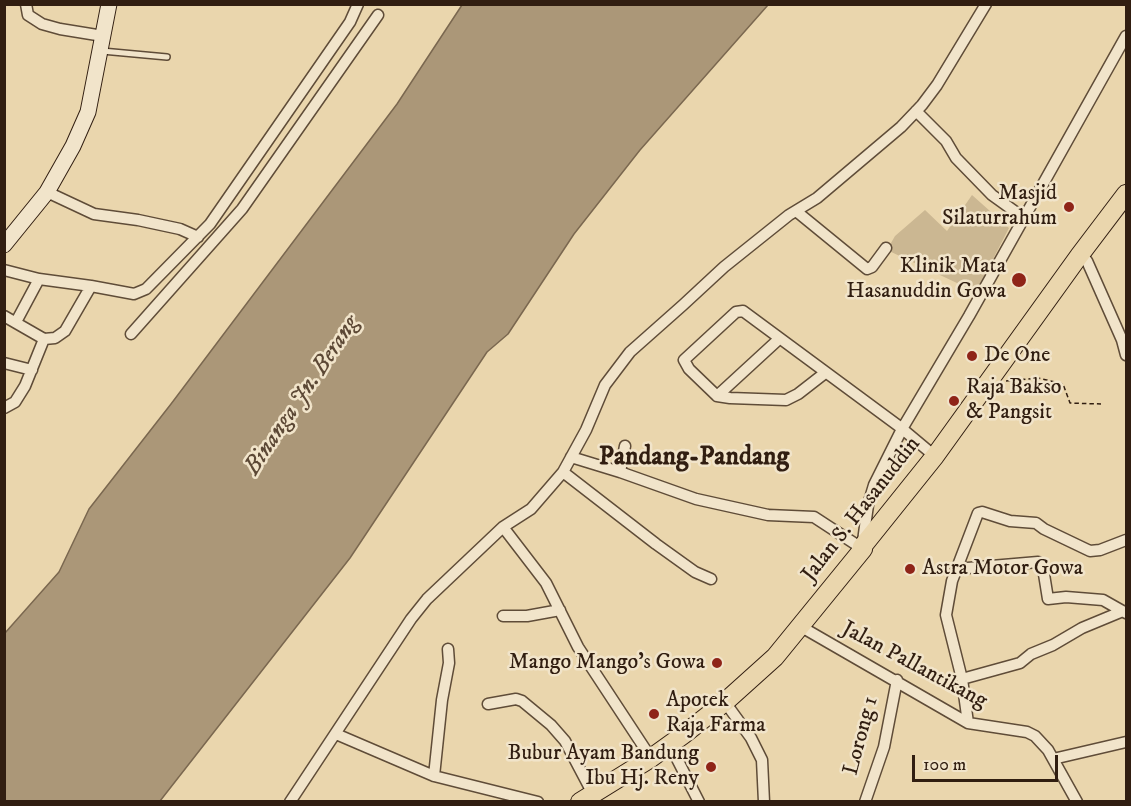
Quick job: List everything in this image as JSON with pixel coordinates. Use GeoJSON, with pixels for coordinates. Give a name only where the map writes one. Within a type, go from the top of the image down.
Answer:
{"type":"FeatureCollection","features":[{"type":"Feature","properties":{"kind":"highway","name":"Jalan S. Hasanuddin"},"geometry":{"type":"LineString","coordinates":[[937,458],[1098,238],[1126,194]]}},
{"type":"Feature","properties":{"kind":"highway","name":"Jalan S. Hasanuddin"},"geometry":{"type":"LineString","coordinates":[[591,799],[651,758],[725,702],[775,657],[832,590],[999,381],[1070,277],[1087,261],[1098,238],[1126,209]]}},
{"type":"Feature","properties":{"kind":"highway","name":"Jalan S. Hasanuddin"},"geometry":{"type":"LineString","coordinates":[[591,799],[675,755],[730,710],[781,662],[832,590]]}},
{"type":"Feature","properties":{"kind":"street"},"geometry":{"type":"LineString","coordinates":[[26,4],[28,15],[42,24],[102,44]]}},
{"type":"Feature","properties":{"kind":"street"},"geometry":{"type":"LineString","coordinates":[[4,245],[47,192],[73,146],[88,112],[109,4]]}},
{"type":"Feature","properties":{"kind":"street"},"geometry":{"type":"LineString","coordinates":[[4,270],[39,279],[134,294],[146,289],[210,224],[350,22],[358,4]]}},
{"type":"Feature","properties":{"kind":"street"},"geometry":{"type":"LineString","coordinates":[[290,801],[411,619],[427,599],[503,526],[531,509],[563,472],[586,430],[605,385],[630,352],[724,267],[796,211],[817,198],[916,111],[950,66],[986,4]]}},
{"type":"Feature","properties":{"kind":"street"},"geometry":{"type":"LineString","coordinates":[[131,334],[242,209],[378,15]]}},
{"type":"Feature","properties":{"kind":"street"},"geometry":{"type":"LineString","coordinates":[[571,458],[620,472],[696,499],[768,515],[814,517],[864,549],[868,505],[874,485],[902,429],[1126,36]]}},
{"type":"Feature","properties":{"kind":"street"},"geometry":{"type":"LineString","coordinates":[[916,111],[946,141],[956,158],[992,195],[1024,218]]}},
{"type":"Feature","properties":{"kind":"street"},"geometry":{"type":"LineString","coordinates":[[47,192],[94,214],[180,229],[198,237]]}},
{"type":"Feature","properties":{"kind":"street"},"geometry":{"type":"LineString","coordinates":[[796,211],[867,268],[872,267],[886,248]]}},
{"type":"Feature","properties":{"kind":"street"},"geometry":{"type":"LineString","coordinates":[[1087,261],[1124,340],[1126,355]]}},
{"type":"Feature","properties":{"kind":"street"},"geometry":{"type":"LineString","coordinates":[[16,322],[39,279]]}},
{"type":"Feature","properties":{"kind":"street"},"geometry":{"type":"LineString","coordinates":[[153,282],[159,284],[180,279]]}},
{"type":"Feature","properties":{"kind":"street"},"geometry":{"type":"LineString","coordinates":[[4,316],[44,339],[55,338],[65,331],[91,286]]}},
{"type":"Feature","properties":{"kind":"street"},"geometry":{"type":"LineString","coordinates":[[825,373],[798,394],[786,400],[717,396],[686,366],[684,358],[731,316],[741,311],[747,313],[902,429],[937,458]]}},
{"type":"Feature","properties":{"kind":"street"},"geometry":{"type":"LineString","coordinates":[[4,408],[20,396],[44,339]]}},
{"type":"Feature","properties":{"kind":"street"},"geometry":{"type":"LineString","coordinates":[[717,396],[779,339]]}},
{"type":"Feature","properties":{"kind":"street"},"geometry":{"type":"LineString","coordinates":[[4,363],[32,370]]}},
{"type":"Feature","properties":{"kind":"street"},"geometry":{"type":"LineString","coordinates":[[620,472],[626,446]]}},
{"type":"Feature","properties":{"kind":"street"},"geometry":{"type":"LineString","coordinates":[[563,472],[656,544],[690,568],[711,579]]}},
{"type":"Feature","properties":{"kind":"street"},"geometry":{"type":"LineString","coordinates":[[968,723],[962,679],[946,617],[956,568],[979,513],[1010,521],[1036,523],[1090,551],[1100,550],[1126,540]]}},
{"type":"Feature","properties":{"kind":"street"},"geometry":{"type":"LineString","coordinates":[[503,526],[538,570],[578,647],[651,758]]}},
{"type":"Feature","properties":{"kind":"street"},"geometry":{"type":"LineString","coordinates":[[956,568],[1038,562],[1043,568],[1048,599],[1066,597],[1103,600],[1125,612]]}},
{"type":"Feature","properties":{"kind":"street"},"geometry":{"type":"LineString","coordinates":[[503,616],[527,616],[560,610]]}},
{"type":"Feature","properties":{"kind":"street"},"geometry":{"type":"LineString","coordinates":[[962,679],[1020,663],[1031,654],[1053,645],[1082,628],[1125,612]]}},
{"type":"Feature","properties":{"kind":"street","name":"Jalan Pallantikang"},"geometry":{"type":"LineString","coordinates":[[805,629],[968,723],[1027,732],[1042,743],[1077,801]]}},
{"type":"Feature","properties":{"kind":"street"},"geometry":{"type":"LineString","coordinates":[[434,776],[441,700],[449,663],[448,649]]}},
{"type":"Feature","properties":{"kind":"street","name":"Lorong 1"},"geometry":{"type":"LineString","coordinates":[[865,801],[884,747],[897,680]]}},
{"type":"Feature","properties":{"kind":"street"},"geometry":{"type":"LineString","coordinates":[[488,704],[516,699],[522,701],[551,724],[565,741],[591,799]]}},
{"type":"Feature","properties":{"kind":"street"},"geometry":{"type":"LineString","coordinates":[[730,710],[751,738],[762,760],[764,801]]}},
{"type":"Feature","properties":{"kind":"street"},"geometry":{"type":"LineString","coordinates":[[336,734],[434,776],[538,801]]}},
{"type":"Feature","properties":{"kind":"street"},"geometry":{"type":"LineString","coordinates":[[1053,759],[1126,742]]}},
{"type":"Feature","properties":{"kind":"street"},"geometry":{"type":"LineString","coordinates":[[675,755],[699,801]]}},
{"type":"Feature","properties":{"kind":"lane"},"geometry":{"type":"LineString","coordinates":[[102,44],[167,57]]}},
{"type":"Feature","properties":{"kind":"path"},"geometry":{"type":"LineString","coordinates":[[999,381],[1038,378],[1063,384],[1070,403],[1101,404]]}},
{"type":"Feature","properties":{"kind":"shaded area"},"geometry":{"type":"Polygon","coordinates":[[[972,195],[1009,228],[976,292],[887,250],[895,236],[925,210],[947,231],[972,195]]]}},
{"type":"Feature","properties":{"kind":"water","name":"Binanga Jn. Berang"},"geometry":{"type":"Polygon","coordinates":[[[462,5],[768,5],[640,150],[574,234],[508,334],[487,352],[350,558],[160,801],[5,801],[5,633],[59,572],[89,509],[397,104],[462,5]]]}},
{"type":"Feature","properties":{"kind":"place","name":"Masjid Silaturrahum"},"geometry":{"type":"Point","coordinates":[1069,207]}},
{"type":"Feature","properties":{"kind":"place","name":"Klinik Mata Hasanuddin Gowa"},"geometry":{"type":"Point","coordinates":[1019,280]}},
{"type":"Feature","properties":{"kind":"place","name":"De One"},"geometry":{"type":"Point","coordinates":[972,356]}},
{"type":"Feature","properties":{"kind":"place","name":"Raja Bakso & Pangsit"},"geometry":{"type":"Point","coordinates":[954,401]}},
{"type":"Feature","properties":{"kind":"place","name":"Astra Motor Gowa"},"geometry":{"type":"Point","coordinates":[910,569]}},
{"type":"Feature","properties":{"kind":"place","name":"Mango Mango's Gowa"},"geometry":{"type":"Point","coordinates":[717,663]}},
{"type":"Feature","properties":{"kind":"place","name":"Apotek Raja Farma"},"geometry":{"type":"Point","coordinates":[654,714]}},
{"type":"Feature","properties":{"kind":"place","name":"Bubur Ayam Bandung Ibu Hj. Reny"},"geometry":{"type":"Point","coordinates":[711,767]}},
{"type":"Feature","properties":{"kind":"district","name":"Pandang-Pandang"},"geometry":{"type":"Point","coordinates":[694,459]}}]}
